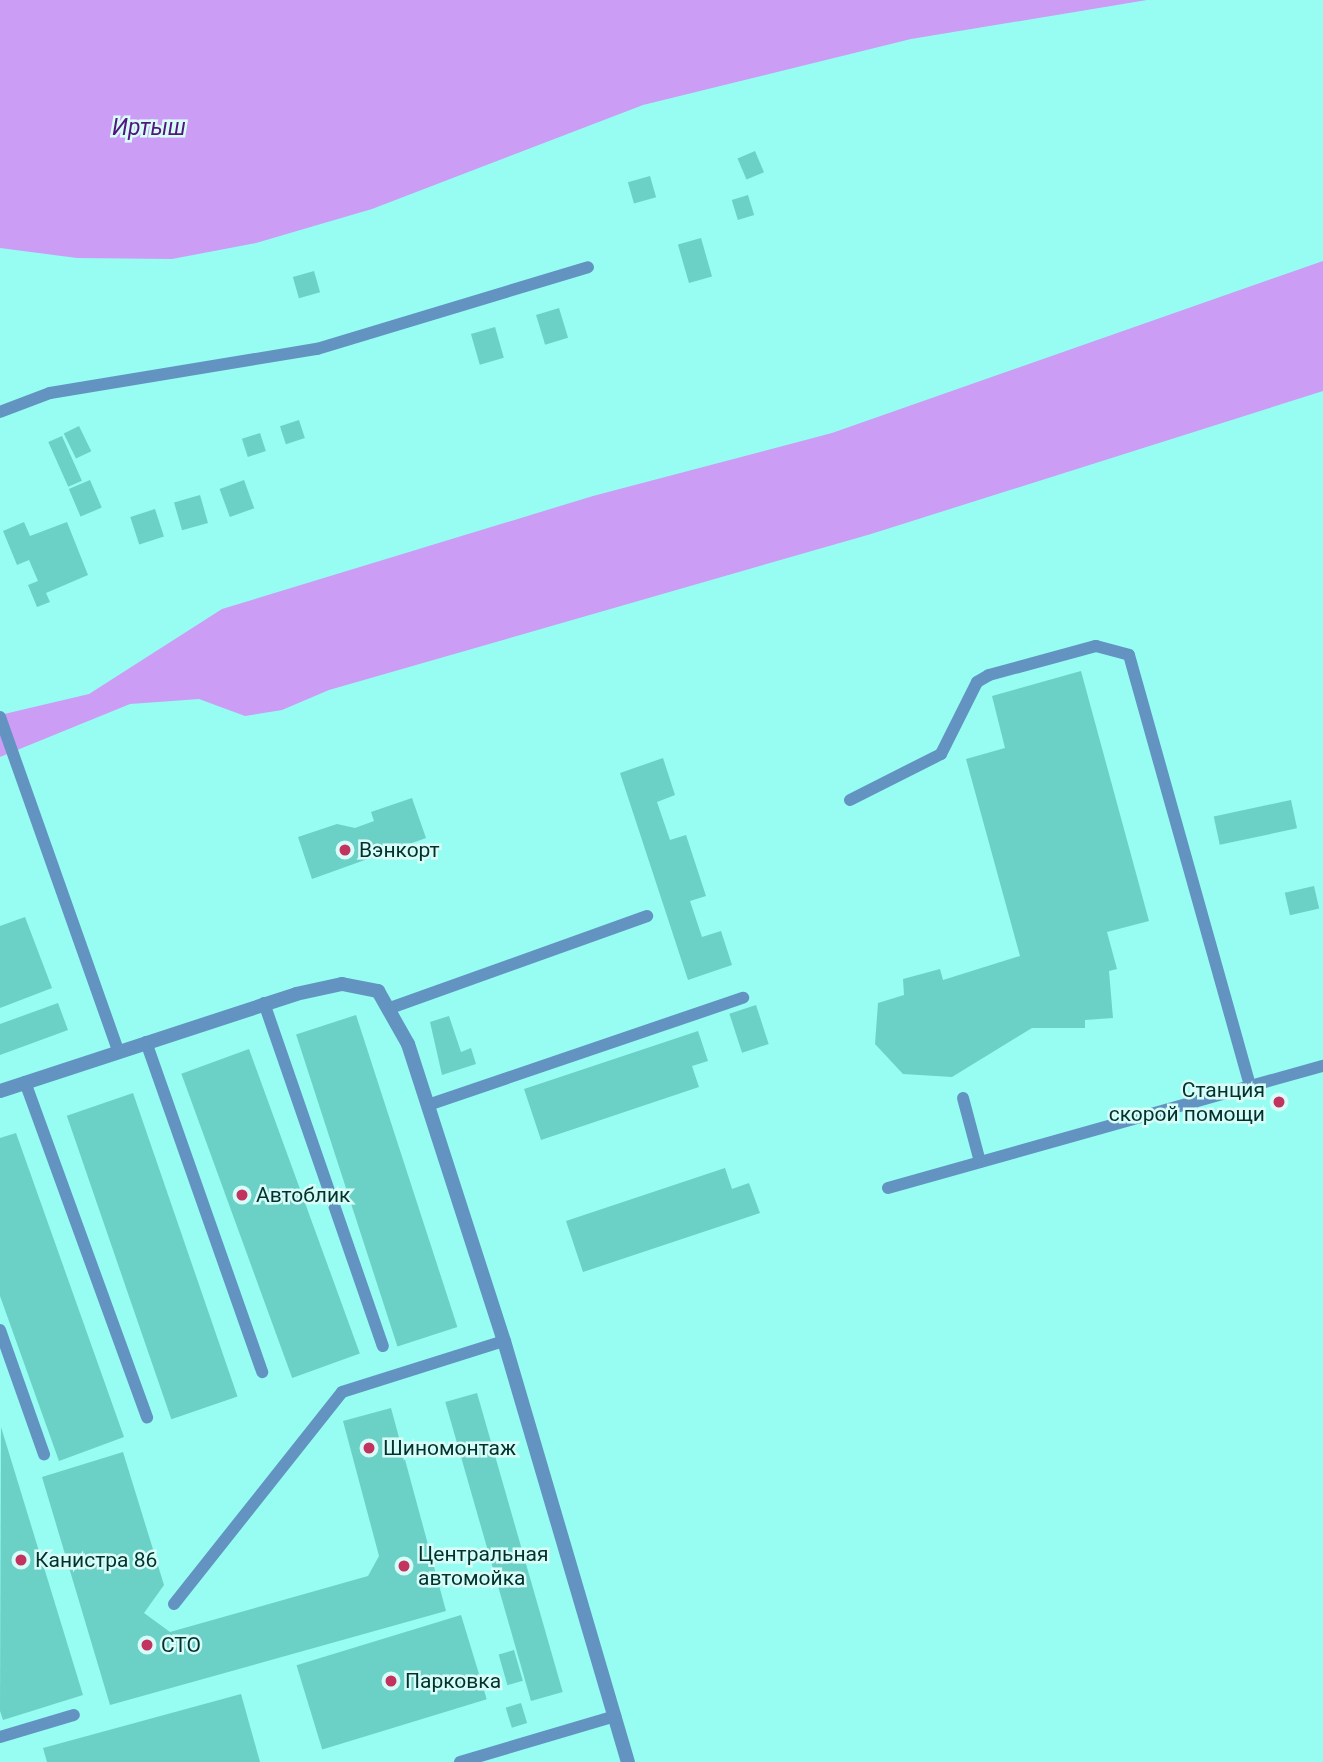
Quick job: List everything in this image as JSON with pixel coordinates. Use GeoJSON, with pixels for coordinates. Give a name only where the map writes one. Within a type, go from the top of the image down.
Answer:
{"type":"FeatureCollection","features":[{"type":"Feature","properties":{"kind":"street"},"geometry":{"type":"LineString","coordinates":[[0,1091],[264,1003],[342,984],[378,991],[393,1007],[428,1105],[504,1341],[628,1762]]}},
{"type":"Feature","properties":{"kind":"lane"},"geometry":{"type":"LineString","coordinates":[[0,412],[50,393],[317,349],[588,267]]}},
{"type":"Feature","properties":{"kind":"lane"},"geometry":{"type":"LineString","coordinates":[[850,800],[941,754],[976,682],[989,675],[1096,646],[1129,656],[1250,1086]]}},
{"type":"Feature","properties":{"kind":"lane"},"geometry":{"type":"LineString","coordinates":[[0,717],[118,1051]]}},
{"type":"Feature","properties":{"kind":"lane"},"geometry":{"type":"LineString","coordinates":[[393,1007],[647,916]]}},
{"type":"Feature","properties":{"kind":"lane"},"geometry":{"type":"LineString","coordinates":[[428,1105],[743,998]]}},
{"type":"Feature","properties":{"kind":"lane"},"geometry":{"type":"LineString","coordinates":[[264,1003],[383,1346]]}},
{"type":"Feature","properties":{"kind":"lane"},"geometry":{"type":"LineString","coordinates":[[146,1041],[262,1373]]}},
{"type":"Feature","properties":{"kind":"lane"},"geometry":{"type":"LineString","coordinates":[[888,1188],[1323,1066]]}},
{"type":"Feature","properties":{"kind":"lane"},"geometry":{"type":"LineString","coordinates":[[25,1082],[147,1417]]}},
{"type":"Feature","properties":{"kind":"lane"},"geometry":{"type":"LineString","coordinates":[[963,1098],[980,1162]]}},
{"type":"Feature","properties":{"kind":"lane"},"geometry":{"type":"LineString","coordinates":[[0,1330],[44,1454]]}},
{"type":"Feature","properties":{"kind":"lane"},"geometry":{"type":"LineString","coordinates":[[174,1604],[336,1396],[504,1341]]}},
{"type":"Feature","properties":{"kind":"lane"},"geometry":{"type":"LineString","coordinates":[[0,1737],[74,1715]]}},
{"type":"Feature","properties":{"kind":"lane"},"geometry":{"type":"LineString","coordinates":[[460,1762],[615,1716]]}},
{"type":"Feature","properties":{"kind":"water","name":"Иртыш"},"geometry":{"type":"Polygon","coordinates":[[[0,0],[1147,0],[911,39],[643,105],[372,209],[256,243],[172,259],[77,258],[0,248],[0,0]]]}},
{"type":"Feature","properties":{"kind":"water"},"geometry":{"type":"Polygon","coordinates":[[[1323,261],[1323,391],[871,534],[329,690],[282,710],[245,716],[199,699],[130,704],[0,757],[0,715],[89,694],[222,609],[593,496],[832,433],[1323,261]]]}},
{"type":"Feature","properties":{"kind":"building"},"geometry":{"type":"Polygon","coordinates":[[[755,151],[764,172],[746,180],[738,158],[755,151]]]}},
{"type":"Feature","properties":{"kind":"building"},"geometry":{"type":"Polygon","coordinates":[[[650,176],[656,197],[634,203],[628,182],[650,176]]]}},
{"type":"Feature","properties":{"kind":"building"},"geometry":{"type":"Polygon","coordinates":[[[748,195],[754,215],[738,220],[732,200],[748,195]]]}},
{"type":"Feature","properties":{"kind":"building"},"geometry":{"type":"Polygon","coordinates":[[[701,238],[712,276],[689,283],[678,245],[701,238]]]}},
{"type":"Feature","properties":{"kind":"building"},"geometry":{"type":"Polygon","coordinates":[[[314,271],[320,292],[299,298],[293,277],[314,271]]]}},
{"type":"Feature","properties":{"kind":"building"},"geometry":{"type":"Polygon","coordinates":[[[559,308],[568,338],[545,345],[536,315],[559,308]]]}},
{"type":"Feature","properties":{"kind":"building"},"geometry":{"type":"Polygon","coordinates":[[[495,327],[504,358],[480,365],[471,334],[495,327]]]}},
{"type":"Feature","properties":{"kind":"building"},"geometry":{"type":"Polygon","coordinates":[[[299,420],[305,438],[286,444],[280,426],[299,420]]]}},
{"type":"Feature","properties":{"kind":"building"},"geometry":{"type":"Polygon","coordinates":[[[79,426],[91,451],[76,459],[64,433],[79,426]]]}},
{"type":"Feature","properties":{"kind":"building"},"geometry":{"type":"Polygon","coordinates":[[[260,433],[266,451],[248,457],[242,439],[260,433]]]}},
{"type":"Feature","properties":{"kind":"building"},"geometry":{"type":"Polygon","coordinates":[[[62,436],[82,481],[68,487],[48,442],[62,436]]]}},
{"type":"Feature","properties":{"kind":"building"},"geometry":{"type":"Polygon","coordinates":[[[90,480],[102,508],[81,517],[69,489],[90,480]]]}},
{"type":"Feature","properties":{"kind":"building"},"geometry":{"type":"Polygon","coordinates":[[[244,480],[254,508],[230,517],[220,489],[244,480]]]}},
{"type":"Feature","properties":{"kind":"building"},"geometry":{"type":"Polygon","coordinates":[[[200,495],[208,523],[182,530],[174,502],[200,495]]]}},
{"type":"Feature","properties":{"kind":"building"},"geometry":{"type":"Polygon","coordinates":[[[155,509],[164,537],[139,545],[130,517],[155,509]]]}},
{"type":"Feature","properties":{"kind":"building"},"geometry":{"type":"Polygon","coordinates":[[[24,522],[30,536],[67,522],[88,575],[46,593],[50,602],[37,607],[28,585],[38,581],[29,560],[17,565],[3,531],[24,522]]]}},
{"type":"Feature","properties":{"kind":"building"},"geometry":{"type":"Polygon","coordinates":[[[1081,671],[1149,921],[1107,932],[1117,969],[1109,971],[1113,1018],[1085,1020],[1085,1028],[1032,1028],[952,1077],[903,1074],[875,1044],[878,1003],[904,995],[903,979],[940,969],[943,980],[1020,956],[966,759],[1005,748],[992,696],[1081,671]]]}},
{"type":"Feature","properties":{"kind":"building"},"geometry":{"type":"Polygon","coordinates":[[[663,758],[675,795],[657,802],[670,840],[686,835],[706,896],[690,901],[702,937],[721,931],[732,965],[688,980],[620,773],[663,758]]]}},
{"type":"Feature","properties":{"kind":"building","name":"Вэнкорт"},"geometry":{"type":"Polygon","coordinates":[[[412,798],[426,838],[312,879],[298,837],[337,824],[355,828],[374,821],[371,812],[412,798]]]}},
{"type":"Feature","properties":{"kind":"building"},"geometry":{"type":"Polygon","coordinates":[[[1291,800],[1297,828],[1220,845],[1214,816],[1291,800]]]}},
{"type":"Feature","properties":{"kind":"building"},"geometry":{"type":"Polygon","coordinates":[[[1314,886],[1319,908],[1290,915],[1285,893],[1314,886]]]}},
{"type":"Feature","properties":{"kind":"building"},"geometry":{"type":"Polygon","coordinates":[[[25,917],[52,988],[0,1008],[0,926],[25,917]]]}},
{"type":"Feature","properties":{"kind":"building"},"geometry":{"type":"Polygon","coordinates":[[[58,1003],[68,1030],[0,1055],[0,1024],[58,1003]]]}},
{"type":"Feature","properties":{"kind":"building"},"geometry":{"type":"Polygon","coordinates":[[[756,1005],[769,1044],[742,1053],[729,1014],[756,1005]]]}},
{"type":"Feature","properties":{"kind":"building"},"geometry":{"type":"Polygon","coordinates":[[[356,1015],[457,1327],[397,1346],[296,1034],[356,1015]]]}},
{"type":"Feature","properties":{"kind":"building"},"geometry":{"type":"Polygon","coordinates":[[[449,1016],[461,1052],[471,1048],[476,1064],[442,1075],[430,1022],[449,1016]]]}},
{"type":"Feature","properties":{"kind":"building"},"geometry":{"type":"Polygon","coordinates":[[[698,1031],[708,1061],[692,1066],[699,1087],[541,1140],[524,1089],[698,1031]]]}},
{"type":"Feature","properties":{"kind":"building"},"geometry":{"type":"Polygon","coordinates":[[[249,1049],[360,1353],[292,1378],[181,1074],[249,1049]]]}},
{"type":"Feature","properties":{"kind":"building"},"geometry":{"type":"Polygon","coordinates":[[[133,1093],[238,1397],[171,1419],[67,1116],[133,1093]]]}},
{"type":"Feature","properties":{"kind":"building"},"geometry":{"type":"Polygon","coordinates":[[[16,1133],[124,1437],[59,1461],[0,1296],[0,1138],[16,1133]]]}},
{"type":"Feature","properties":{"kind":"building"},"geometry":{"type":"Polygon","coordinates":[[[725,1168],[732,1189],[749,1183],[760,1213],[583,1272],[566,1221],[725,1168]]]}},
{"type":"Feature","properties":{"kind":"building"},"geometry":{"type":"Polygon","coordinates":[[[477,1393],[563,1692],[531,1701],[445,1402],[477,1393]]]}},
{"type":"Feature","properties":{"kind":"building","name":"Центральная автомойка"},"geometry":{"type":"Polygon","coordinates":[[[391,1408],[446,1611],[110,1705],[42,1477],[123,1452],[164,1585],[144,1613],[170,1632],[368,1576],[379,1556],[343,1421],[391,1408]]]}},
{"type":"Feature","properties":{"kind":"building","name":"Канистра 86"},"geometry":{"type":"Polygon","coordinates":[[[1,1427],[83,1695],[3,1720],[0,1711],[1,1427]]]}},
{"type":"Feature","properties":{"kind":"building","name":"Парковка"},"geometry":{"type":"Polygon","coordinates":[[[461,1615],[487,1699],[322,1749],[297,1665],[461,1615]]]}},
{"type":"Feature","properties":{"kind":"building"},"geometry":{"type":"Polygon","coordinates":[[[514,1650],[523,1681],[507,1685],[499,1654],[514,1650]]]}},
{"type":"Feature","properties":{"kind":"building"},"geometry":{"type":"Polygon","coordinates":[[[241,1694],[260,1762],[47,1762],[43,1748],[241,1694]]]}},
{"type":"Feature","properties":{"kind":"building"},"geometry":{"type":"Polygon","coordinates":[[[521,1703],[527,1723],[512,1728],[506,1708],[521,1703]]]}},
{"type":"Feature","properties":{"kind":"place","name":"Вэнкорт"},"geometry":{"type":"Point","coordinates":[345,850]}},
{"type":"Feature","properties":{"kind":"place","name":"Станция cкорой помощи"},"geometry":{"type":"Point","coordinates":[1279,1102]}},
{"type":"Feature","properties":{"kind":"place","name":"Автоблик"},"geometry":{"type":"Point","coordinates":[242,1195]}},
{"type":"Feature","properties":{"kind":"place","name":"Шиномонтаж"},"geometry":{"type":"Point","coordinates":[369,1448]}},
{"type":"Feature","properties":{"kind":"place","name":"Канистра 86"},"geometry":{"type":"Point","coordinates":[21,1560]}},
{"type":"Feature","properties":{"kind":"place","name":"Центральная автомойка"},"geometry":{"type":"Point","coordinates":[404,1566]}},
{"type":"Feature","properties":{"kind":"place","name":"СТО"},"geometry":{"type":"Point","coordinates":[147,1645]}},
{"type":"Feature","properties":{"kind":"place","name":"Парковка"},"geometry":{"type":"Point","coordinates":[391,1681]}}]}
